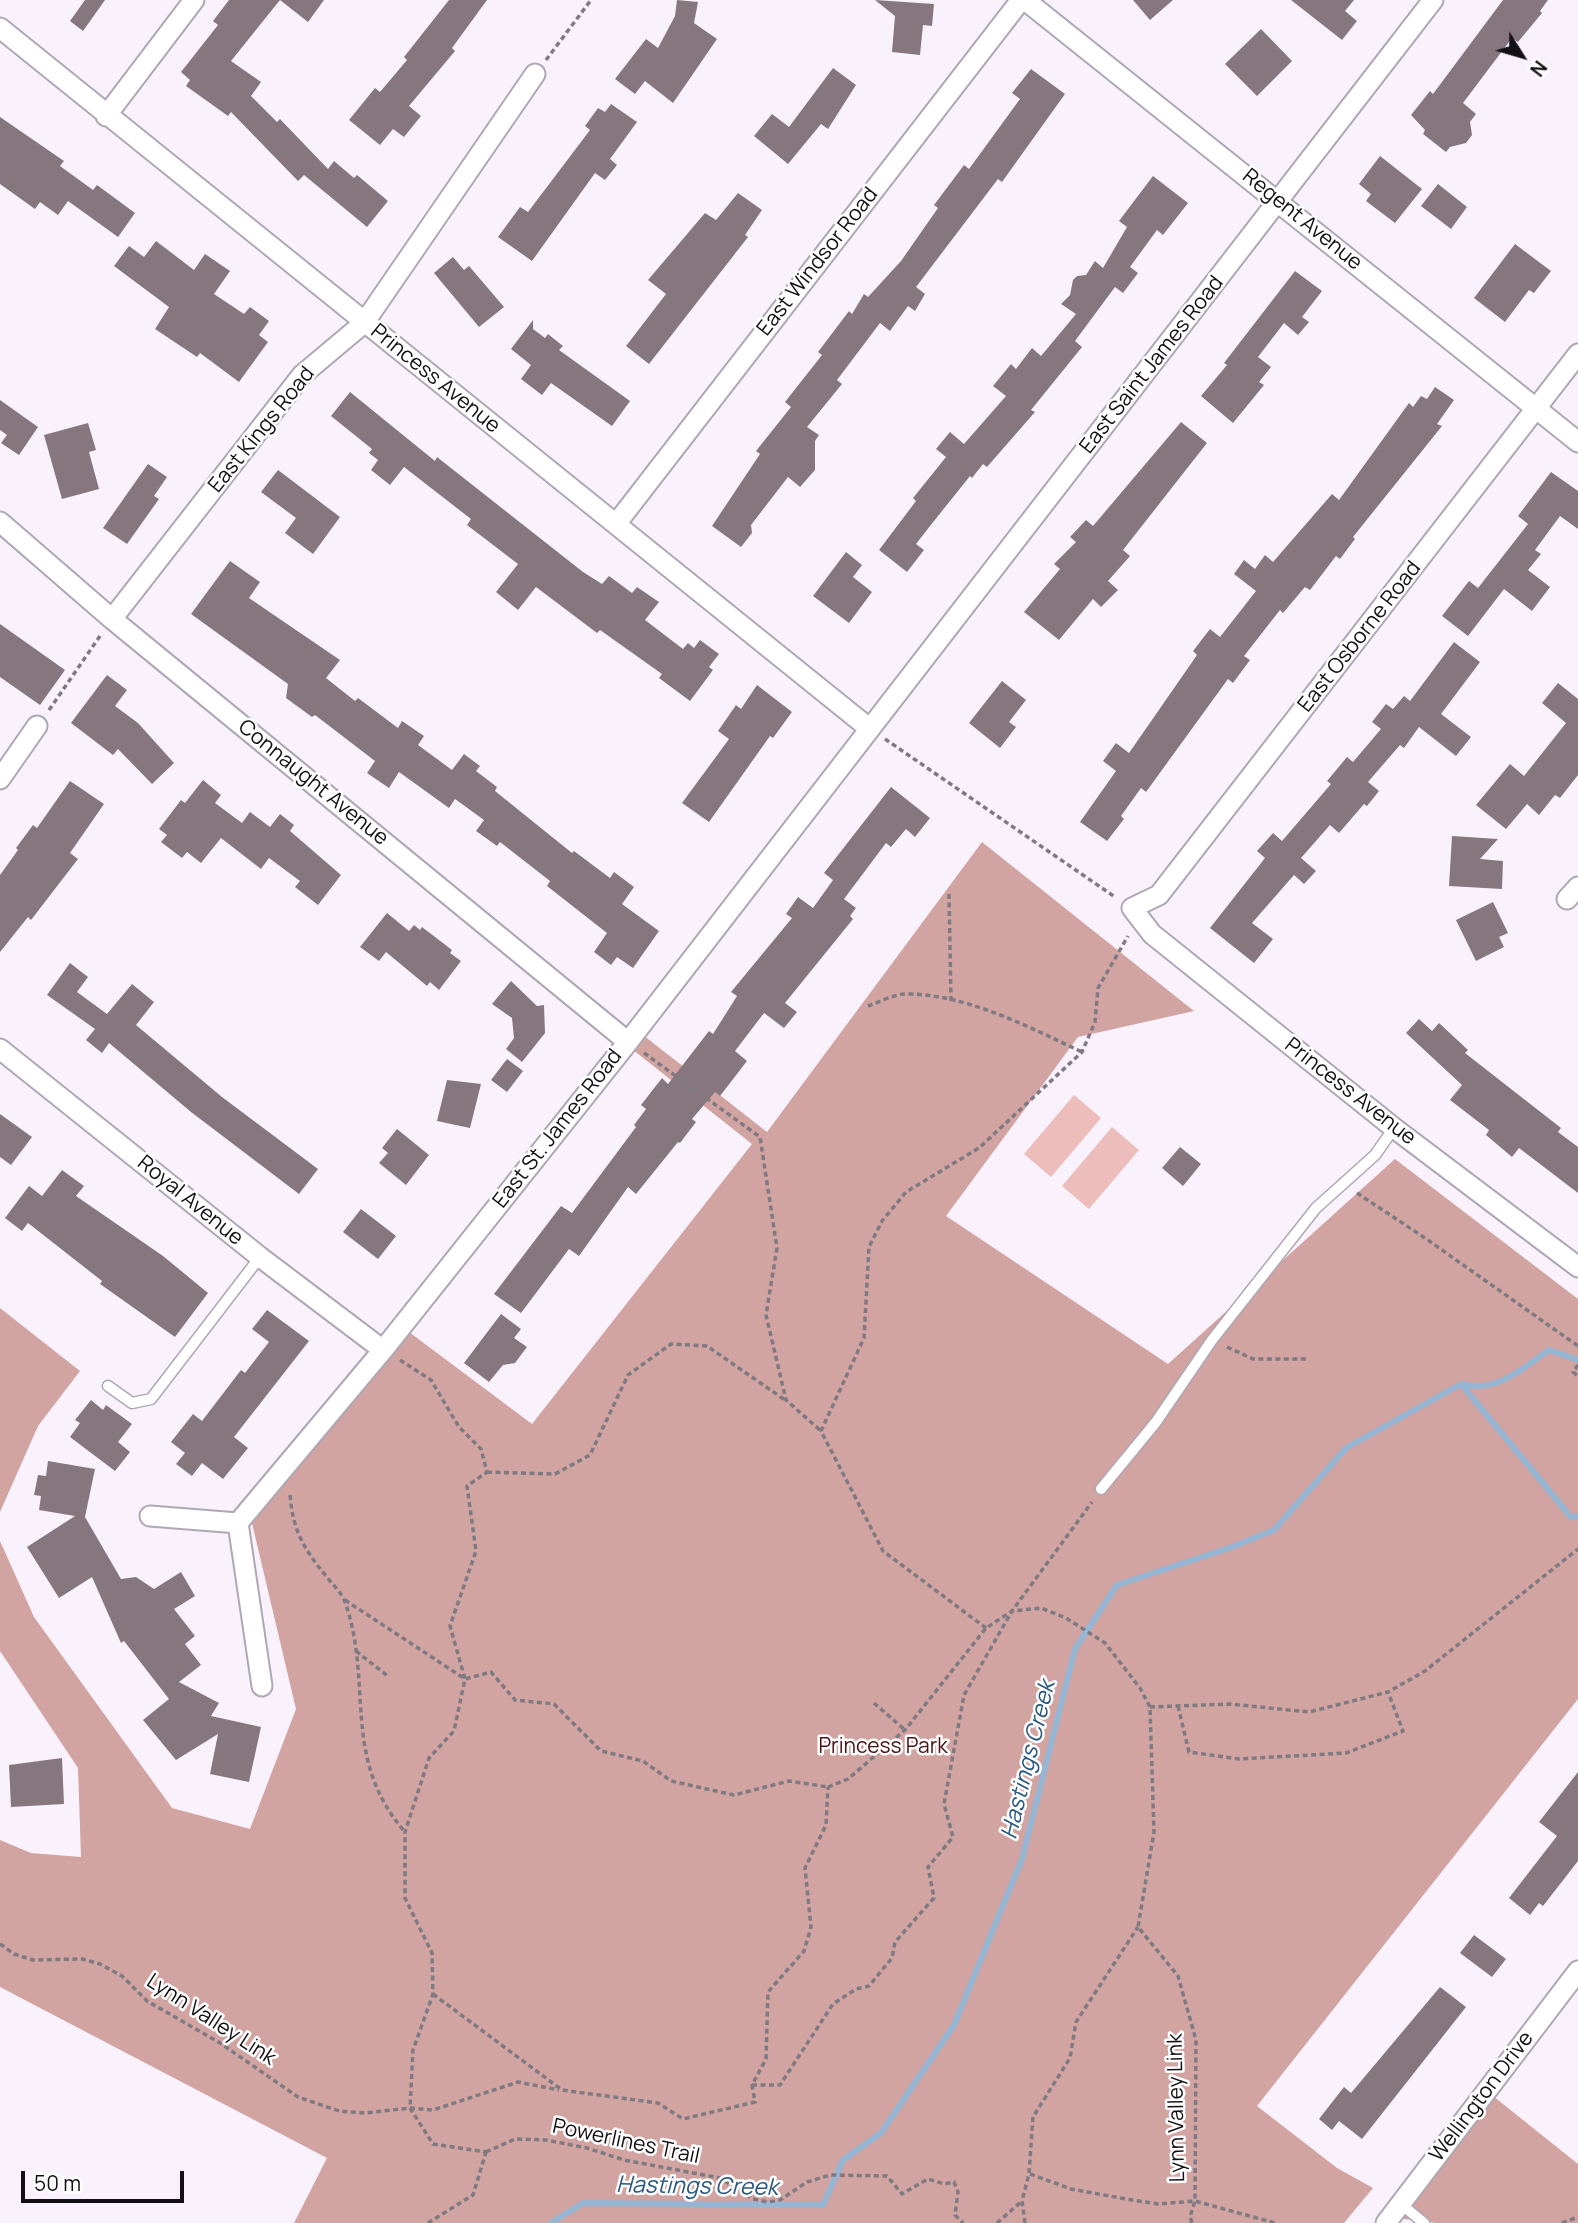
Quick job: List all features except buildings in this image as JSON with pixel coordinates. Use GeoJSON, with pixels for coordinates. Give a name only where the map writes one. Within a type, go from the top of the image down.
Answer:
{"type":"FeatureCollection","features":[{"type":"Feature","properties":{"kind":"street"},"geometry":{"type":"LineString","coordinates":[[106,116],[194,0]]}},
{"type":"Feature","properties":{"kind":"street","name":"Regent Avenue"},"geometry":{"type":"LineString","coordinates":[[1023,0],[1279,201],[1578,442]]}},
{"type":"Feature","properties":{"kind":"street","name":"East Windsor Road"},"geometry":{"type":"LineString","coordinates":[[616,524],[1023,0]]}},
{"type":"Feature","properties":{"kind":"street","name":"East Saint James Road"},"geometry":{"type":"LineString","coordinates":[[870,729],[1433,0]]}},
{"type":"Feature","properties":{"kind":"street","name":"Princess Avenue"},"geometry":{"type":"LineString","coordinates":[[0,27],[106,116],[870,729]]}},
{"type":"Feature","properties":{"kind":"street","name":"East Kings Road"},"geometry":{"type":"LineString","coordinates":[[112,619],[302,375],[364,323],[535,74]]}},
{"type":"Feature","properties":{"kind":"street","name":"East Osborne Road"},"geometry":{"type":"LineString","coordinates":[[1135,913],[1159,895],[1578,354]]}},
{"type":"Feature","properties":{"kind":"street","name":"Connaught Avenue"},"geometry":{"type":"LineString","coordinates":[[0,522],[112,619],[628,1042]]}},
{"type":"Feature","properties":{"kind":"street"},"geometry":{"type":"LineString","coordinates":[[0,779],[37,726]]}},
{"type":"Feature","properties":{"kind":"street","name":"East St. James Road"},"geometry":{"type":"LineString","coordinates":[[238,1523],[287,1461],[383,1350],[628,1042],[870,729]]}},
{"type":"Feature","properties":{"kind":"street","name":"Princess Avenue"},"geometry":{"type":"LineString","coordinates":[[1135,913],[1152,934],[1394,1128],[1578,1267]]}},
{"type":"Feature","properties":{"kind":"street","name":"Royal Avenue"},"geometry":{"type":"LineString","coordinates":[[0,1048],[260,1258],[383,1350]]}},
{"type":"Feature","properties":{"kind":"street"},"geometry":{"type":"LineString","coordinates":[[150,1516],[238,1523],[262,1686]]}},
{"type":"Feature","properties":{"kind":"street","name":"Wellington Drive"},"geometry":{"type":"LineString","coordinates":[[1386,2223],[1578,1971]]}},
{"type":"Feature","properties":{"kind":"lane"},"geometry":{"type":"LineString","coordinates":[[1101,1489],[1156,1422],[1212,1340],[1316,1208],[1375,1155],[1394,1128]]}},
{"type":"Feature","properties":{"kind":"lane"},"geometry":{"type":"LineString","coordinates":[[108,1386],[132,1403],[151,1399],[260,1258]]}},
{"type":"Feature","properties":{"kind":"lane"},"geometry":{"type":"LineString","coordinates":[[1401,2204],[1424,2223]]}},
{"type":"Feature","properties":{"kind":"path"},"geometry":{"type":"LineString","coordinates":[[535,74],[591,0]]}},
{"type":"Feature","properties":{"kind":"path"},"geometry":{"type":"LineString","coordinates":[[37,726],[112,619]]}},
{"type":"Feature","properties":{"kind":"path"},"geometry":{"type":"LineString","coordinates":[[821,1431],[864,1338],[869,1247],[882,1221],[906,1192],[979,1148],[1082,1052],[1095,1022],[1098,988],[1135,913],[870,729]]}},
{"type":"Feature","properties":{"kind":"path"},"geometry":{"type":"LineString","coordinates":[[949,894],[951,1001]]}},
{"type":"Feature","properties":{"kind":"path"},"geometry":{"type":"LineString","coordinates":[[869,1006],[902,994],[951,1001],[1004,1015],[1082,1052]]}},
{"type":"Feature","properties":{"kind":"path"},"geometry":{"type":"LineString","coordinates":[[628,1042],[760,1138],[777,1248],[766,1315],[786,1400]]}},
{"type":"Feature","properties":{"kind":"path"},"geometry":{"type":"LineString","coordinates":[[1343,1185],[1426,1238],[1578,1346]]}},
{"type":"Feature","properties":{"kind":"path"},"geometry":{"type":"LineString","coordinates":[[1212,1340],[1252,1359],[1308,1359]]}},
{"type":"Feature","properties":{"kind":"path"},"geometry":{"type":"LineString","coordinates":[[428,2223],[473,2194],[486,2152],[433,2144],[410,2108],[413,2050],[433,1994],[432,1952],[405,1898],[405,1832],[429,1758],[454,1731],[464,1679],[450,1626],[476,1551],[467,1486],[488,1472],[555,1474],[590,1455],[628,1375],[671,1344],[707,1346],[786,1400],[821,1431],[883,1551],[986,1628]]}},
{"type":"Feature","properties":{"kind":"path"},"geometry":{"type":"LineString","coordinates":[[383,1350],[431,1380],[459,1427],[481,1449],[488,1472]]}},
{"type":"Feature","properties":{"kind":"path"},"geometry":{"type":"LineString","coordinates":[[1578,1365],[1573,1372],[1578,1376]]}},
{"type":"Feature","properties":{"kind":"path"},"geometry":{"type":"LineString","coordinates":[[287,1461],[291,1509],[301,1545],[345,1600],[464,1679],[491,1672],[515,1700],[554,1704],[601,1751],[643,1761],[671,1781],[734,1794],[789,1781],[828,1787],[848,1779],[905,1730],[986,1628],[1012,1611],[1041,1608],[1066,1618],[1105,1643],[1140,1688],[1150,1707],[1154,1832],[1138,1927],[1076,2022],[1070,2059],[1033,2117],[1029,2174],[1021,2201],[1025,2223]]}},
{"type":"Feature","properties":{"kind":"path"},"geometry":{"type":"LineString","coordinates":[[752,2085],[780,2085],[833,2004],[856,1989],[869,1986],[892,1958],[895,1942],[934,1898],[928,1867],[953,1836],[944,1804],[964,1695],[1012,1611],[1101,1489]]}},
{"type":"Feature","properties":{"kind":"path"},"geometry":{"type":"LineString","coordinates":[[1150,1707],[1230,1704],[1309,1712],[1388,1692],[1425,1671],[1578,1549]]}},
{"type":"Feature","properties":{"kind":"path"},"geometry":{"type":"LineString","coordinates":[[345,1600],[356,1651],[359,1719],[374,1788],[386,1810],[405,1832]]}},
{"type":"Feature","properties":{"kind":"path"},"geometry":{"type":"LineString","coordinates":[[356,1651],[389,1677]]}},
{"type":"Feature","properties":{"kind":"path"},"geometry":{"type":"LineString","coordinates":[[1178,1706],[1189,1752],[1239,1759],[1346,1753],[1403,1731],[1388,1692]]}},
{"type":"Feature","properties":{"kind":"path"},"geometry":{"type":"LineString","coordinates":[[874,1703],[905,1730]]}},
{"type":"Feature","properties":{"kind":"path","name":"Lynn Valley Link"},"geometry":{"type":"LineString","coordinates":[[0,1944],[14,1954],[33,1960],[82,1959],[100,1964],[122,1976],[147,2001],[220,2043],[298,2097],[340,2111],[365,2113],[410,2108],[433,2110],[518,2082],[658,2103],[683,2119],[755,2102],[752,2085],[765,2059],[768,1992],[804,1951],[811,1927],[805,1868],[826,1825],[828,1787]]}},
{"type":"Feature","properties":{"kind":"path","name":"Lynn Valley Link"},"geometry":{"type":"LineString","coordinates":[[1138,1927],[1178,1976],[1196,2040],[1195,2201],[1275,2223]]}},
{"type":"Feature","properties":{"kind":"path","name":"Lynn Valley Link"},"geometry":{"type":"LineString","coordinates":[[433,1994],[562,2090]]}},
{"type":"Feature","properties":{"kind":"path","name":"Powerlines Trail"},"geometry":{"type":"LineString","coordinates":[[486,2152],[516,2139],[547,2140],[587,2148],[624,2160],[720,2178],[753,2199],[768,2202],[779,2200],[807,2182],[830,2175],[887,2176],[902,2194],[928,2179],[944,2184],[954,2182],[958,2192],[955,2215],[963,2223]]}},
{"type":"Feature","properties":{"kind":"path"},"geometry":{"type":"LineString","coordinates":[[1029,2174],[1039,2180],[1072,2189],[1126,2199],[1158,2204],[1195,2201],[1189,2217],[1192,2223]]}},
{"type":"Feature","properties":{"kind":"path"},"geometry":{"type":"LineString","coordinates":[[997,2223],[1021,2201]]}},
{"type":"Feature","properties":{"kind":"path"},"geometry":{"type":"LineString","coordinates":[[1562,2223],[1578,2217]]}},
{"type":"Feature","properties":{"kind":"shaded area"},"geometry":{"type":"Polygon","coordinates":[[[1074,1095],[1101,1118],[1051,1177],[1024,1154],[1074,1095]]]}},
{"type":"Feature","properties":{"kind":"shaded area"},"geometry":{"type":"Polygon","coordinates":[[[1112,1127],[1139,1150],[1089,1209],[1062,1186],[1112,1127]]]}},
{"type":"Feature","properties":{"kind":"green space","name":"Princess Park"},"geometry":{"type":"Polygon","coordinates":[[[982,842],[1194,1011],[1078,1037],[946,1216],[1168,1364],[1395,1159],[1578,1299],[1578,1699],[1257,2106],[1337,2168],[1373,2188],[1344,2223],[294,2223],[327,2158],[0,1987],[0,1840],[31,1853],[81,1857],[78,1768],[0,1651],[0,1541],[34,1617],[172,1808],[250,1829],[296,1709],[251,1519],[405,1329],[532,1424],[752,1144],[623,1042],[634,1028],[767,1132],[982,842]]]}},
{"type":"Feature","properties":{"kind":"green space"},"geometry":{"type":"Polygon","coordinates":[[[0,1308],[80,1371],[38,1426],[0,1512],[0,1308]]]}},
{"type":"Feature","properties":{"kind":"green space"},"geometry":{"type":"Polygon","coordinates":[[[1488,2092],[1578,2164],[1578,2223],[1436,2223],[1389,2217],[1488,2092]]]}},
{"type":"Feature","properties":{"kind":"waterway"},"geometry":{"type":"LineString","coordinates":[[1464,1384],[1476,1386],[1498,1382],[1520,1371],[1549,1350],[1578,1360]]}},
{"type":"Feature","properties":{"kind":"waterway","name":"Hastings Creek"},"geometry":{"type":"LineString","coordinates":[[551,2223],[583,2203],[823,2205],[843,2160],[881,2133],[954,2025],[1022,1859],[1075,1649],[1117,1585],[1232,1547],[1274,1530],[1346,1448],[1461,1384],[1570,1516],[1578,1516]]}}]}
